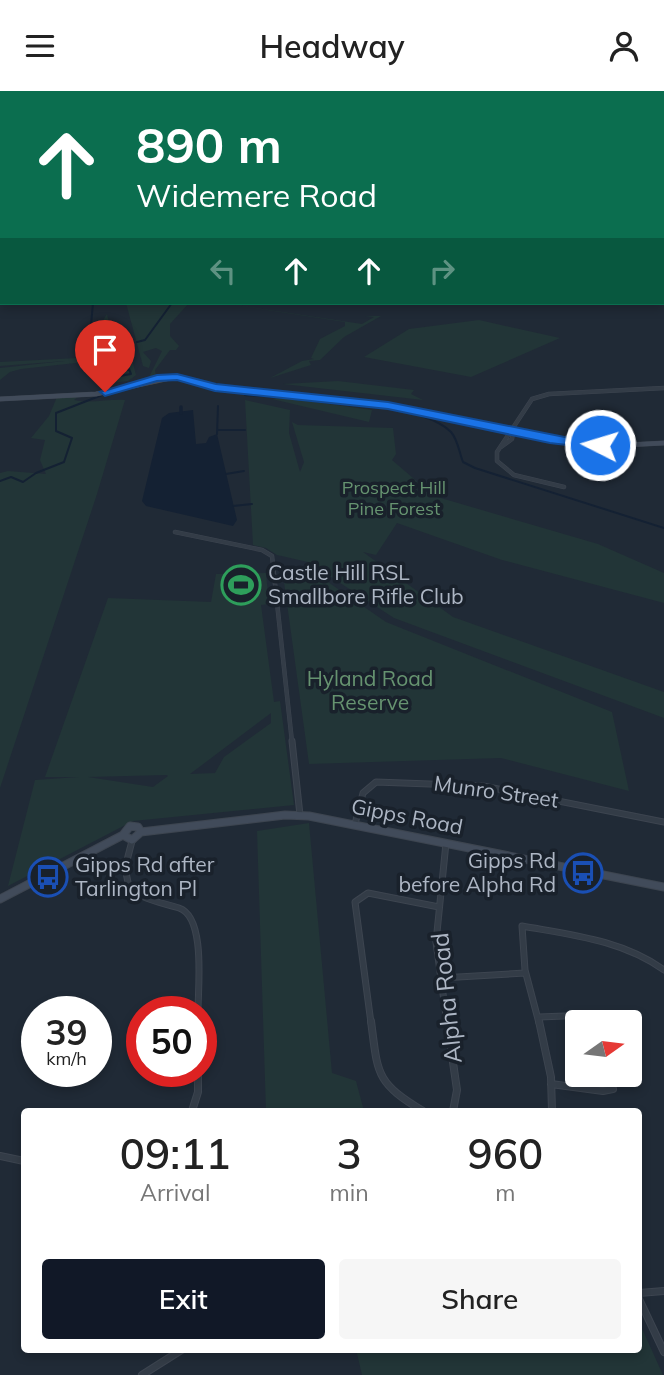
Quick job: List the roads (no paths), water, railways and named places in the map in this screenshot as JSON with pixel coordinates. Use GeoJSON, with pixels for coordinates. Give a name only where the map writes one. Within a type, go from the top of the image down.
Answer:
{"type":"FeatureCollection","features":[{"type":"Feature","properties":{"kind":"main road"},"geometry":{"type":"LineString","coordinates":[[0,398],[84,394],[177,377],[215,387],[388,405],[592,445],[664,442]]}},
{"type":"Feature","properties":{"kind":"main road","name":"Gipps Road"},"geometry":{"type":"LineString","coordinates":[[123,835],[130,826],[138,827],[141,831],[300,815],[664,887]]}},
{"type":"Feature","properties":{"kind":"main road"},"geometry":{"type":"LineString","coordinates":[[0,899],[123,835],[132,840],[141,831]]}},
{"type":"Feature","properties":{"kind":"street"},"geometry":{"type":"LineString","coordinates":[[564,487],[520,478],[505,470],[495,456],[515,435],[513,430],[532,399],[540,395],[664,388]]}},
{"type":"Feature","properties":{"kind":"street"},"geometry":{"type":"LineString","coordinates":[[175,532],[262,550],[272,556],[300,815]]}},
{"type":"Feature","properties":{"kind":"street","name":"Munro Street"},"geometry":{"type":"LineString","coordinates":[[355,824],[367,787],[376,782],[483,786],[664,821]]}},
{"type":"Feature","properties":{"kind":"street"},"geometry":{"type":"LineString","coordinates":[[132,840],[125,867],[131,887],[150,901],[183,909],[195,927],[197,996]]}},
{"type":"Feature","properties":{"kind":"street","name":"Alpha Road"},"geometry":{"type":"LineString","coordinates":[[446,842],[436,941],[457,1090],[454,1108]]}},
{"type":"Feature","properties":{"kind":"street"},"geometry":{"type":"LineString","coordinates":[[418,1108],[392,1092],[378,1071],[355,902],[368,893],[439,907]]}},
{"type":"Feature","properties":{"kind":"street"},"geometry":{"type":"LineString","coordinates":[[552,1108],[551,1084],[539,1017],[525,973],[522,926],[595,940],[631,951],[664,970]]}},
{"type":"Feature","properties":{"kind":"street"},"geometry":{"type":"LineString","coordinates":[[441,978],[525,973]]}},
{"type":"Feature","properties":{"kind":"street"},"geometry":{"type":"LineString","coordinates":[[539,1017],[565,1016]]}},
{"type":"Feature","properties":{"kind":"street"},"geometry":{"type":"LineString","coordinates":[[551,1084],[603,1091],[613,1089]]}},
{"type":"Feature","properties":{"kind":"street"},"geometry":{"type":"LineString","coordinates":[[193,1108],[198,1087]]}},
{"type":"Feature","properties":{"kind":"street"},"geometry":{"type":"LineString","coordinates":[[0,1156],[21,1160]]}},
{"type":"Feature","properties":{"kind":"street"},"geometry":{"type":"LineString","coordinates":[[642,1293],[664,1291]]}},
{"type":"Feature","properties":{"kind":"street"},"geometry":{"type":"LineString","coordinates":[[642,1305],[664,1353]]}},
{"type":"Feature","properties":{"kind":"street"},"geometry":{"type":"LineString","coordinates":[[142,1375],[177,1353]]}},
{"type":"Feature","properties":{"kind":"water"},"geometry":{"type":"Polygon","coordinates":[[[193,410],[196,444],[206,443],[209,437],[217,434],[237,520],[233,526],[146,506],[142,501],[162,418],[169,413],[193,410]]]}},
{"type":"Feature","properties":{"kind":"waterway"},"geometry":{"type":"LineString","coordinates":[[93,305],[89,347],[128,370]]}},
{"type":"Feature","properties":{"kind":"waterway"},"geometry":{"type":"LineString","coordinates":[[137,342],[145,340],[171,305]]}},
{"type":"Feature","properties":{"kind":"waterway"},"geometry":{"type":"LineString","coordinates":[[106,387],[114,377],[131,374],[120,348],[132,344]]}},
{"type":"Feature","properties":{"kind":"waterway"},"geometry":{"type":"LineString","coordinates":[[0,481],[11,477],[23,482],[36,473],[64,462],[72,438],[56,431],[56,413],[102,395]]}},
{"type":"Feature","properties":{"kind":"waterway"},"geometry":{"type":"LineString","coordinates":[[245,395],[353,403],[412,413],[435,421],[451,432],[463,462],[475,468],[664,528]]}},
{"type":"Feature","properties":{"kind":"waterway"},"geometry":{"type":"LineString","coordinates":[[217,434],[218,406]]}},
{"type":"Feature","properties":{"kind":"waterway"},"geometry":{"type":"LineString","coordinates":[[181,407],[181,413]]}},
{"type":"Feature","properties":{"kind":"waterway"},"geometry":{"type":"LineString","coordinates":[[218,430],[245,430]]}},
{"type":"Feature","properties":{"kind":"waterway"},"geometry":{"type":"LineString","coordinates":[[226,474],[244,471]]}},
{"type":"Feature","properties":{"kind":"waterway"},"geometry":{"type":"LineString","coordinates":[[233,506],[252,504]]}},
{"type":"Feature","properties":{"kind":"place","name":"Castle Hill RSL Smallbore Rifle Club"},"geometry":{"type":"Point","coordinates":[241,585]}},
{"type":"Feature","properties":{"kind":"place","name":"Gipps Rd before Alpha Rd"},"geometry":{"type":"Point","coordinates":[583,873]}},
{"type":"Feature","properties":{"kind":"place","name":"Gipps Rd after Tarlington Pl"},"geometry":{"type":"Point","coordinates":[48,877]}},
{"type":"Feature","properties":{"kind":"park label","name":"Prospect Hill Pine Forest"},"geometry":{"type":"Point","coordinates":[394,498]}},
{"type":"Feature","properties":{"kind":"park label","name":"Hyland Road Reserve"},"geometry":{"type":"Point","coordinates":[370,691]}}]}
